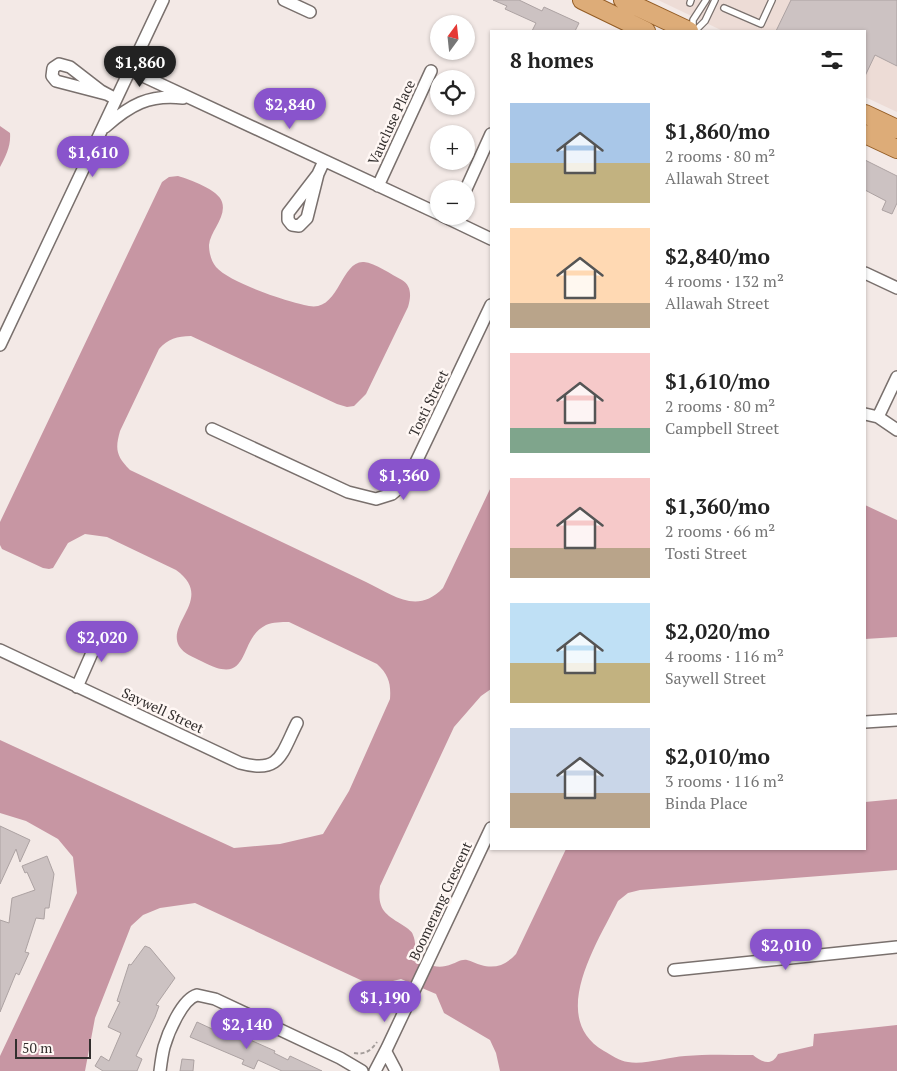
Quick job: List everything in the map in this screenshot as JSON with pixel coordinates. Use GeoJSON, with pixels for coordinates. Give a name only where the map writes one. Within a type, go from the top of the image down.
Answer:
{"type":"FeatureCollection","features":[{"type":"Feature","properties":{"kind":"main road"},"geometry":{"type":"LineString","coordinates":[[582,0],[644,30]]}},
{"type":"Feature","properties":{"kind":"main road"},"geometry":{"type":"LineString","coordinates":[[623,0],[690,30]]}},
{"type":"Feature","properties":{"kind":"main road"},"geometry":{"type":"LineString","coordinates":[[866,114],[897,128]]}},
{"type":"Feature","properties":{"kind":"main road"},"geometry":{"type":"LineString","coordinates":[[866,134],[897,149]]}},
{"type":"Feature","properties":{"kind":"street"},"geometry":{"type":"LineString","coordinates":[[0,345],[102,130],[111,96],[130,70],[163,0]]}},
{"type":"Feature","properties":{"kind":"street"},"geometry":{"type":"LineString","coordinates":[[284,0],[310,12]]}},
{"type":"Feature","properties":{"kind":"street"},"geometry":{"type":"LineString","coordinates":[[130,70],[430,210]]}},
{"type":"Feature","properties":{"kind":"street","name":"Vaucluse Place"},"geometry":{"type":"LineString","coordinates":[[378,186],[430,73]]}},
{"type":"Feature","properties":{"kind":"street"},"geometry":{"type":"LineString","coordinates":[[102,130],[124,111],[145,100],[169,97],[194,101]]}},
{"type":"Feature","properties":{"kind":"street"},"geometry":{"type":"LineString","coordinates":[[470,180],[490,136]]}},
{"type":"Feature","properties":{"kind":"street"},"geometry":{"type":"LineString","coordinates":[[318,174],[324,161]]}},
{"type":"Feature","properties":{"kind":"street"},"geometry":{"type":"LineString","coordinates":[[463,225],[490,238]]}},
{"type":"Feature","properties":{"kind":"street"},"geometry":{"type":"LineString","coordinates":[[866,273],[897,288]]}},
{"type":"Feature","properties":{"kind":"street","name":"Tosti Street"},"geometry":{"type":"LineString","coordinates":[[212,429],[348,492],[376,499],[392,494],[406,481],[490,307]]}},
{"type":"Feature","properties":{"kind":"street"},"geometry":{"type":"LineString","coordinates":[[878,418],[897,377]]}},
{"type":"Feature","properties":{"kind":"street"},"geometry":{"type":"LineString","coordinates":[[866,414],[878,418],[897,430]]}},
{"type":"Feature","properties":{"kind":"street"},"geometry":{"type":"LineString","coordinates":[[77,686],[102,630]]}},
{"type":"Feature","properties":{"kind":"street","name":"Saywell Street"},"geometry":{"type":"LineString","coordinates":[[0,650],[240,763],[255,767],[273,763],[282,754],[297,723]]}},
{"type":"Feature","properties":{"kind":"street"},"geometry":{"type":"LineString","coordinates":[[866,722],[897,720]]}},
{"type":"Feature","properties":{"kind":"street","name":"Boomerang Crescent"},"geometry":{"type":"LineString","coordinates":[[375,1071],[386,1052],[490,830]]}},
{"type":"Feature","properties":{"kind":"street"},"geometry":{"type":"LineString","coordinates":[[674,970],[897,946]]}},
{"type":"Feature","properties":{"kind":"street"},"geometry":{"type":"LineString","coordinates":[[160,1071],[165,1042],[177,1017],[186,1002],[197,995],[215,1000],[335,1056],[362,1071]]}},
{"type":"Feature","properties":{"kind":"street"},"geometry":{"type":"LineString","coordinates":[[386,1052],[396,1071]]}},
{"type":"Feature","properties":{"kind":"lane"},"geometry":{"type":"LineString","coordinates":[[692,30],[693,20],[706,0]]}},
{"type":"Feature","properties":{"kind":"lane"},"geometry":{"type":"LineString","coordinates":[[693,30],[704,21],[715,0]]}},
{"type":"Feature","properties":{"kind":"lane"},"geometry":{"type":"LineString","coordinates":[[724,8],[761,24],[772,0]]}},
{"type":"Feature","properties":{"kind":"path"},"geometry":{"type":"LineString","coordinates":[[335,1056],[340,1047],[359,1054],[369,1052],[380,1038]]}},
{"type":"Feature","properties":{"kind":"shaded area"},"geometry":{"type":"Polygon","coordinates":[[[658,0],[897,0],[897,112],[866,97],[866,30],[721,30],[658,0]]]}},
{"type":"Feature","properties":{"kind":"shaded area"},"geometry":{"type":"Polygon","coordinates":[[[0,126],[10,133],[10,142],[0,167],[0,126]]]}},
{"type":"Feature","properties":{"kind":"shaded area"},"geometry":{"type":"Polygon","coordinates":[[[178,176],[189,180],[210,189],[220,198],[223,208],[222,213],[212,234],[209,251],[216,267],[233,279],[260,291],[288,300],[309,306],[319,306],[334,294],[350,269],[356,264],[364,262],[378,267],[405,282],[408,285],[410,299],[408,307],[366,394],[354,406],[347,407],[337,404],[191,336],[177,337],[169,340],[159,349],[120,431],[117,443],[119,456],[130,470],[395,597],[414,601],[424,600],[433,596],[443,588],[490,489],[490,690],[481,696],[454,727],[380,886],[381,906],[387,914],[410,930],[415,940],[416,959],[438,967],[465,960],[491,967],[508,961],[516,954],[566,850],[866,850],[866,802],[897,799],[897,870],[640,890],[628,893],[618,901],[599,937],[582,979],[578,1000],[579,1019],[587,1037],[604,1051],[625,1061],[634,1063],[685,1056],[753,1055],[760,1060],[770,1062],[778,1054],[813,1046],[814,1034],[897,1025],[897,1071],[500,1071],[496,1053],[490,1040],[444,1013],[436,994],[401,979],[385,983],[367,983],[195,903],[160,908],[143,915],[131,926],[95,1018],[85,1071],[0,1071],[0,1056],[77,893],[73,857],[58,839],[26,821],[0,813],[0,740],[234,848],[280,844],[323,834],[349,791],[390,699],[388,680],[377,664],[289,622],[269,624],[257,632],[237,666],[229,669],[217,668],[189,655],[179,646],[177,637],[191,600],[191,590],[187,580],[176,570],[107,537],[85,534],[68,543],[53,568],[49,569],[2,549],[0,545],[0,522],[162,182],[169,177],[178,176]]]}},
{"type":"Feature","properties":{"kind":"shaded area"},"geometry":{"type":"Polygon","coordinates":[[[866,505],[897,520],[897,637],[866,639],[866,505]]]}},
{"type":"Feature","properties":{"kind":"building"},"geometry":{"type":"Polygon","coordinates":[[[493,0],[519,0],[542,11],[544,7],[579,23],[576,30],[532,30],[536,23],[505,9],[507,6],[493,0]]]}},
{"type":"Feature","properties":{"kind":"building"},"geometry":{"type":"Polygon","coordinates":[[[791,0],[897,0],[897,66],[875,55],[866,74],[866,30],[776,30],[791,0]]]}},
{"type":"Feature","properties":{"kind":"building"},"geometry":{"type":"Polygon","coordinates":[[[866,160],[897,176],[897,203],[892,214],[882,210],[886,201],[866,191],[866,160]]]}},
{"type":"Feature","properties":{"kind":"building"},"geometry":{"type":"Polygon","coordinates":[[[0,826],[30,840],[20,862],[16,849],[0,884],[0,826]]]}},
{"type":"Feature","properties":{"kind":"building"},"geometry":{"type":"Polygon","coordinates":[[[47,856],[54,874],[49,908],[45,908],[44,919],[36,918],[25,952],[29,953],[19,975],[16,973],[0,1012],[0,920],[9,923],[12,898],[35,890],[27,872],[25,873],[22,866],[47,856]]]}},
{"type":"Feature","properties":{"kind":"building"},"geometry":{"type":"Polygon","coordinates":[[[145,946],[150,948],[175,978],[156,1005],[159,1006],[155,1017],[136,1056],[142,1059],[137,1071],[103,1071],[95,1066],[101,1056],[109,1061],[121,1033],[108,1027],[120,1002],[117,1001],[129,964],[131,965],[145,946]]]}},
{"type":"Feature","properties":{"kind":"building"},"geometry":{"type":"Polygon","coordinates":[[[197,1022],[225,1035],[227,1029],[237,1034],[238,1031],[249,1037],[248,1039],[275,1051],[274,1053],[288,1060],[290,1056],[322,1071],[282,1071],[258,1060],[254,1069],[242,1064],[244,1060],[190,1037],[197,1022]]]}},
{"type":"Feature","properties":{"kind":"building"},"geometry":{"type":"Polygon","coordinates":[[[182,1059],[194,1060],[193,1071],[180,1071],[182,1059]]]}}]}
